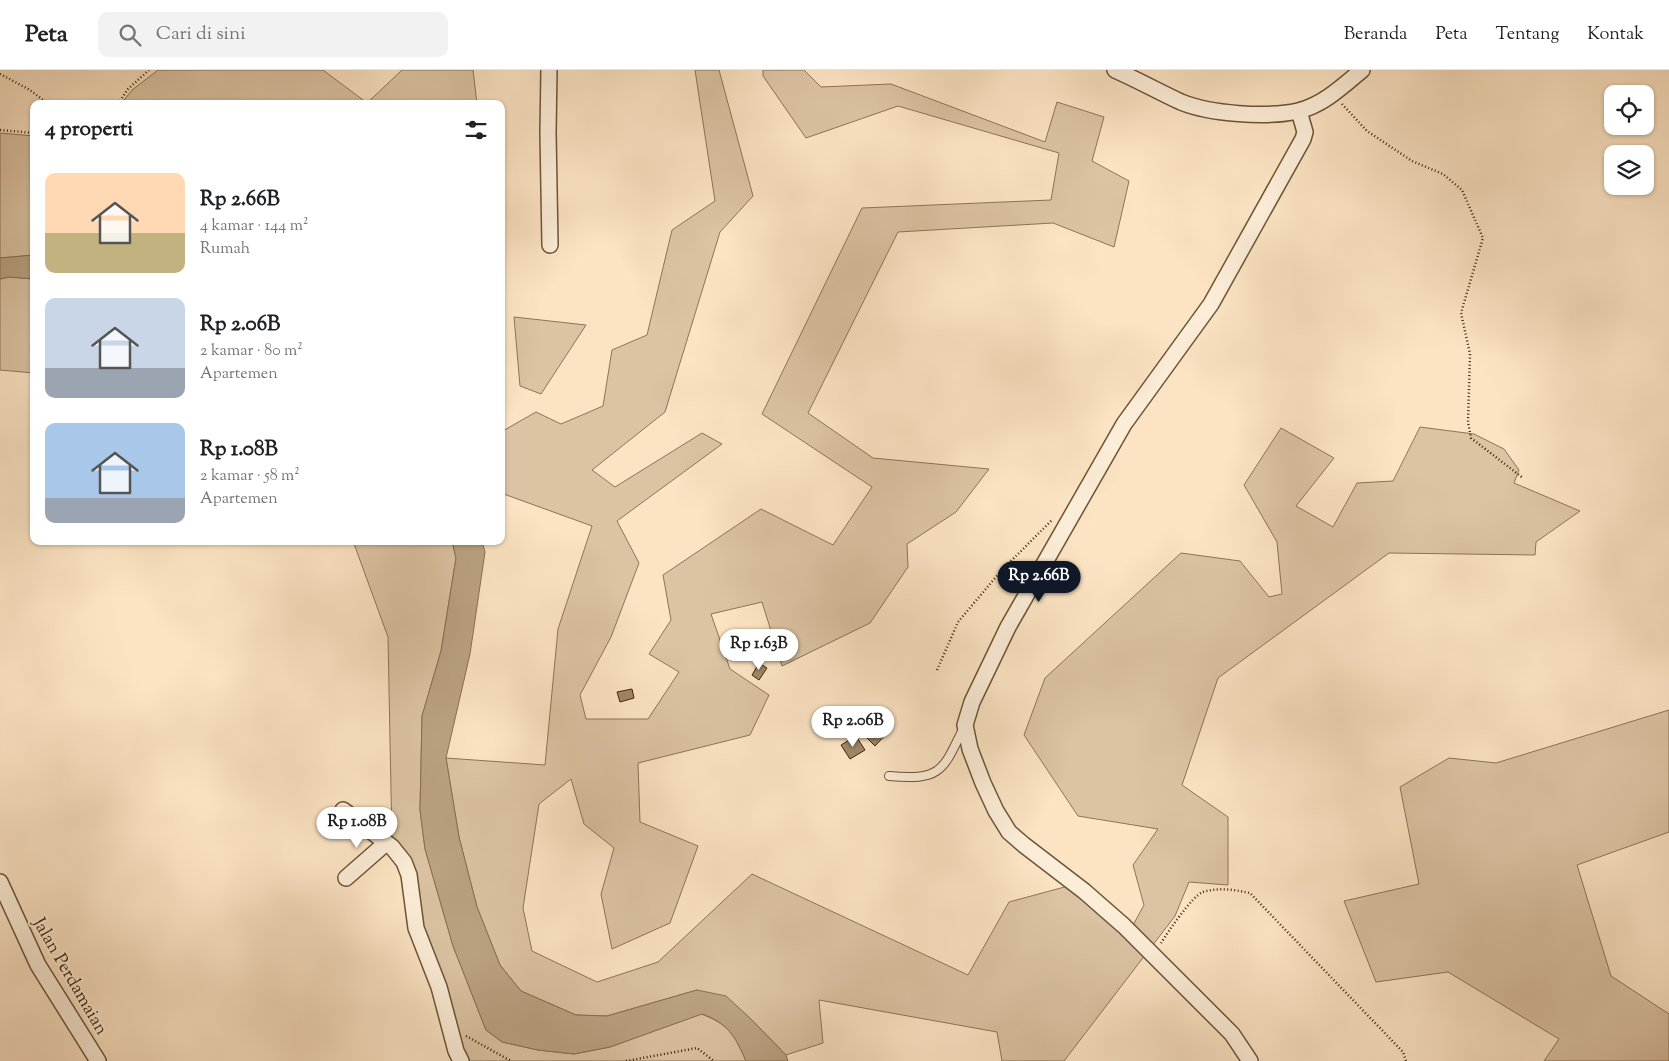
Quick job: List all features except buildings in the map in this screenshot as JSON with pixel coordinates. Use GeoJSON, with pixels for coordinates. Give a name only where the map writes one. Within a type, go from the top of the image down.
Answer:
{"type":"FeatureCollection","features":[{"type":"Feature","properties":{"kind":"street"},"geometry":{"type":"LineString","coordinates":[[549,70],[550,245]]}},
{"type":"Feature","properties":{"kind":"street"},"geometry":{"type":"LineString","coordinates":[[1115,70],[1182,102],[1207,110],[1228,113],[1299,111],[1333,94],[1362,70]]}},
{"type":"Feature","properties":{"kind":"street"},"geometry":{"type":"LineString","coordinates":[[1250,1061],[1232,1034],[1153,955],[1084,891],[1009,832],[996,811],[983,783],[970,748],[965,725],[976,694],[1008,627],[1124,424],[1211,304],[1303,139],[1305,132],[1299,111]]}},
{"type":"Feature","properties":{"kind":"street"},"geometry":{"type":"LineString","coordinates":[[343,810],[397,852],[407,869],[416,928],[439,987],[449,1026],[461,1061]]}},
{"type":"Feature","properties":{"kind":"street"},"geometry":{"type":"LineString","coordinates":[[346,878],[386,843]]}},
{"type":"Feature","properties":{"kind":"street","name":"Jalan Perdamaian"},"geometry":{"type":"LineString","coordinates":[[0,882],[38,965],[98,1061]]}},
{"type":"Feature","properties":{"kind":"lane"},"geometry":{"type":"LineString","coordinates":[[889,776],[910,778],[934,775],[945,765],[965,725]]}},
{"type":"Feature","properties":{"kind":"path"},"geometry":{"type":"LineString","coordinates":[[121,100],[128,90],[149,70]]}},
{"type":"Feature","properties":{"kind":"path"},"geometry":{"type":"LineString","coordinates":[[0,74],[30,90],[43,100]]}},
{"type":"Feature","properties":{"kind":"path"},"geometry":{"type":"LineString","coordinates":[[1333,94],[1367,131],[1412,161],[1442,174],[1462,190],[1483,238],[1461,312],[1470,354],[1468,422],[1471,438],[1523,478]]}},
{"type":"Feature","properties":{"kind":"path"},"geometry":{"type":"LineString","coordinates":[[0,130],[30,133]]}},
{"type":"Feature","properties":{"kind":"path"},"geometry":{"type":"LineString","coordinates":[[937,670],[958,622],[1001,571],[1056,516]]}},
{"type":"Feature","properties":{"kind":"path"},"geometry":{"type":"LineString","coordinates":[[1153,955],[1178,918],[1202,892],[1229,888],[1250,893],[1403,1052],[1406,1061]]}},
{"type":"Feature","properties":{"kind":"path"},"geometry":{"type":"LineString","coordinates":[[449,1026],[510,1061]]}},
{"type":"Feature","properties":{"kind":"path"},"geometry":{"type":"LineString","coordinates":[[626,1061],[697,1048],[714,1061]]}},
{"type":"Feature","properties":{"kind":"shaded area"},"geometry":{"type":"Polygon","coordinates":[[[158,70],[323,70],[363,100],[124,100],[132,90],[158,70]]]}},
{"type":"Feature","properties":{"kind":"shaded area"},"geometry":{"type":"Polygon","coordinates":[[[402,70],[473,70],[477,100],[370,100],[402,70]]]}},
{"type":"Feature","properties":{"kind":"shaded area"},"geometry":{"type":"Polygon","coordinates":[[[695,70],[719,70],[753,196],[720,232],[665,412],[592,470],[615,487],[702,433],[722,444],[617,521],[639,563],[611,637],[580,695],[586,719],[648,719],[679,672],[649,654],[671,620],[663,575],[761,509],[833,545],[872,487],[762,414],[862,208],[1051,200],[1059,153],[898,106],[806,138],[763,76],[763,70],[804,70],[821,87],[891,84],[1045,142],[1057,102],[1104,117],[1092,161],[1129,181],[1114,247],[1053,223],[898,232],[808,413],[873,458],[989,469],[956,512],[907,544],[908,567],[870,623],[782,666],[762,602],[711,614],[730,669],[769,695],[750,735],[638,763],[640,822],[698,846],[670,923],[612,949],[601,894],[614,848],[584,824],[571,779],[539,804],[523,908],[532,951],[597,982],[658,962],[752,874],[968,975],[1009,902],[1083,882],[1132,927],[1144,905],[1133,865],[1158,829],[1078,816],[1024,735],[1045,678],[1181,553],[1240,561],[1269,597],[1282,594],[1277,542],[1244,485],[1281,428],[1334,458],[1296,506],[1333,527],[1357,483],[1393,481],[1420,427],[1474,434],[1504,449],[1519,470],[1514,483],[1580,511],[1536,542],[1535,555],[1389,553],[1218,678],[1182,785],[1228,817],[1228,885],[1189,882],[1175,916],[1064,1061],[1002,1061],[997,1032],[819,1000],[823,1043],[786,1055],[749,1017],[697,990],[607,1016],[576,1015],[521,991],[500,965],[477,907],[459,837],[446,758],[545,765],[558,629],[592,526],[505,494],[505,430],[536,412],[561,424],[603,406],[612,350],[647,335],[672,230],[715,201],[695,70]]]}},
{"type":"Feature","properties":{"kind":"shaded area"},"geometry":{"type":"Polygon","coordinates":[[[0,133],[30,136],[30,255],[0,258],[0,133]]]}},
{"type":"Feature","properties":{"kind":"shaded area"},"geometry":{"type":"Polygon","coordinates":[[[30,255],[30,279],[9,277],[0,279],[0,258],[30,255]]]}},
{"type":"Feature","properties":{"kind":"shaded area"},"geometry":{"type":"Polygon","coordinates":[[[9,277],[30,279],[30,373],[0,370],[0,279],[9,277]]]}},
{"type":"Feature","properties":{"kind":"shaded area"},"geometry":{"type":"Polygon","coordinates":[[[514,317],[586,325],[541,394],[520,386],[514,317]]]}},
{"type":"Feature","properties":{"kind":"shaded area"},"geometry":{"type":"Polygon","coordinates":[[[354,545],[453,545],[456,558],[441,651],[422,716],[420,810],[425,849],[453,946],[486,1030],[502,1042],[538,1050],[574,1054],[610,1047],[701,1014],[718,1022],[730,1032],[746,1061],[465,1061],[392,842],[388,637],[354,545]]]}},
{"type":"Feature","properties":{"kind":"shaded area"},"geometry":{"type":"Polygon","coordinates":[[[453,545],[483,545],[485,552],[470,654],[446,758],[459,837],[477,907],[500,965],[521,991],[576,1015],[607,1016],[697,990],[726,996],[786,1055],[788,1061],[746,1061],[730,1031],[702,1014],[610,1047],[574,1054],[538,1050],[502,1042],[486,1030],[453,946],[425,849],[420,810],[422,716],[441,651],[456,558],[453,545]]]}},
{"type":"Feature","properties":{"kind":"shaded area"},"geometry":{"type":"Polygon","coordinates":[[[1669,710],[1669,832],[1577,865],[1611,976],[1669,1014],[1669,1061],[1544,1061],[1559,1039],[1448,972],[1376,982],[1344,901],[1419,884],[1400,787],[1449,758],[1496,763],[1669,710]]]}}]}
